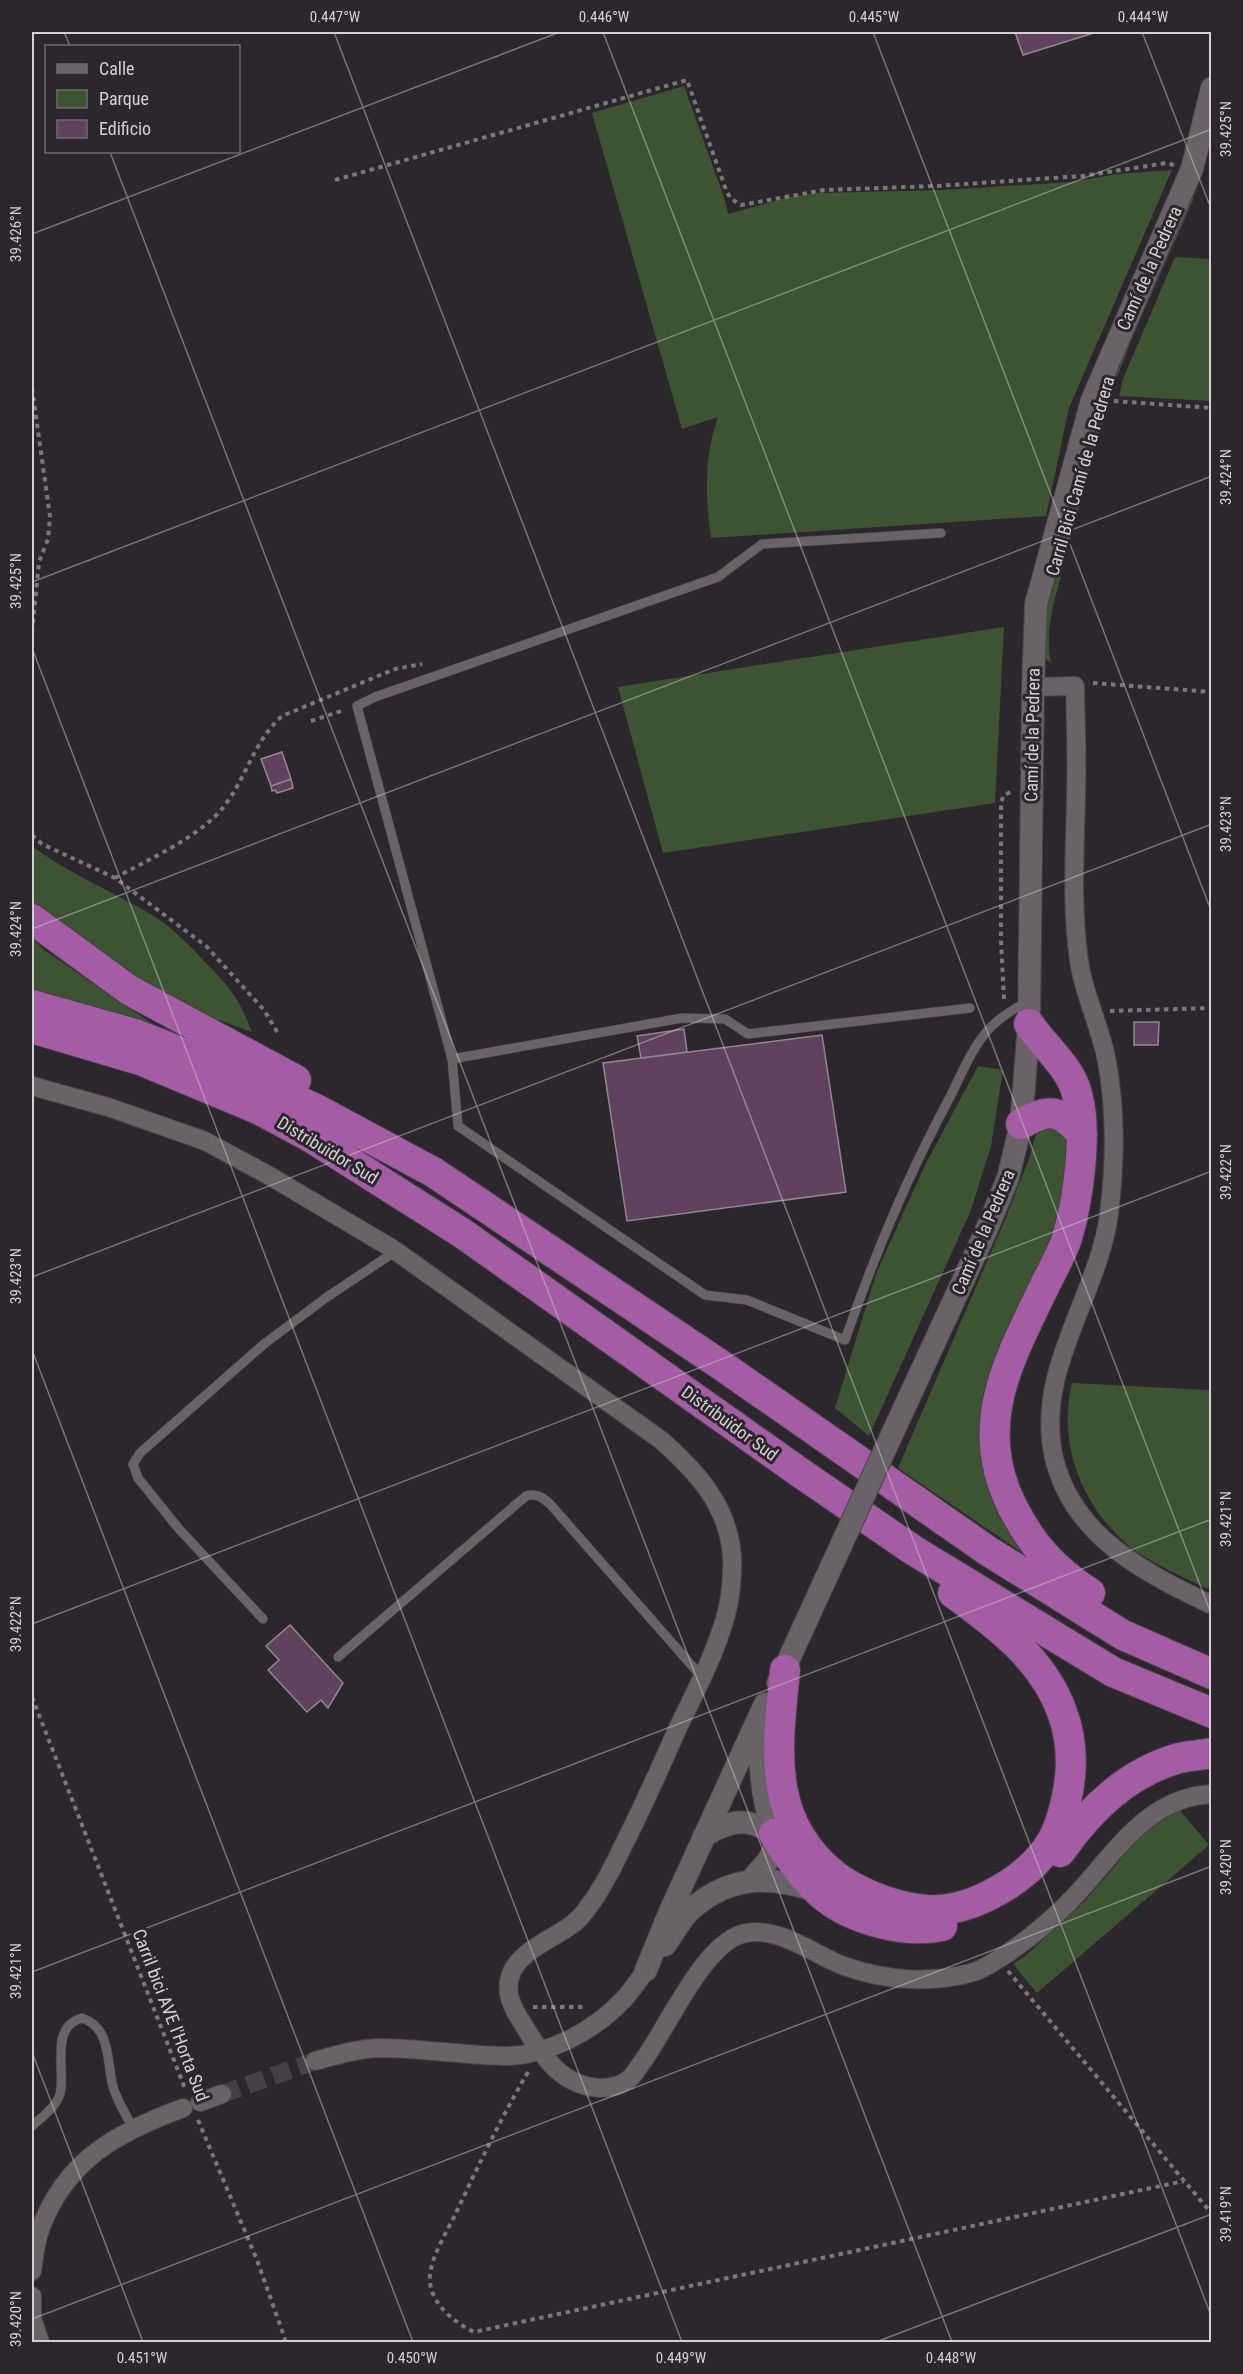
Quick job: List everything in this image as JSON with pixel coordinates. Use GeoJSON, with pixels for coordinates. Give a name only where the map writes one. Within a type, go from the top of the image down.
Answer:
{"type":"FeatureCollection","features":[{"type":"Feature","properties":{"kind":"highway"},"geometry":{"type":"LineString","coordinates":[[32,919],[129,990],[438,1157],[721,1365]]}},
{"type":"Feature","properties":{"kind":"highway"},"geometry":{"type":"LineString","coordinates":[[32,1005],[135,1034],[254,1081],[316,1109],[433,1172],[721,1365],[988,1551],[1123,1635],[1212,1674]]}},
{"type":"Feature","properties":{"kind":"highway"},"geometry":{"type":"LineString","coordinates":[[1029,1013],[1041,1042],[1072,1077],[1078,1096],[1082,1160],[1067,1239],[1011,1357],[1000,1387],[994,1423],[996,1461],[1008,1498],[1026,1534],[1062,1574],[1128,1619],[1212,1657]]}},
{"type":"Feature","properties":{"kind":"highway"},"geometry":{"type":"LineString","coordinates":[[32,1028],[140,1060],[260,1110]]}},
{"type":"Feature","properties":{"kind":"highway"},"geometry":{"type":"LineString","coordinates":[[32,1045],[70,1051],[260,1110]]}},
{"type":"Feature","properties":{"kind":"highway","name":"Distribuïdor Sud"},"geometry":{"type":"LineString","coordinates":[[260,1110],[312,1138],[462,1233],[913,1550],[1113,1672],[1212,1713]]}},
{"type":"Feature","properties":{"kind":"highway"},"geometry":{"type":"LineString","coordinates":[[1021,1124],[1038,1115],[1050,1112],[1066,1117],[1082,1134]]}},
{"type":"Feature","properties":{"kind":"highway"},"geometry":{"type":"LineString","coordinates":[[785,1670],[774,1702],[785,1801],[803,1842],[828,1871],[859,1891],[891,1903],[928,1910],[951,1907],[985,1897],[1019,1877],[1053,1840],[1062,1815],[1070,1783],[1071,1745],[1062,1711],[1047,1680],[1024,1652],[991,1623],[932,1580],[913,1550]]}},
{"type":"Feature","properties":{"kind":"highway"},"geometry":{"type":"LineString","coordinates":[[774,1834],[790,1858],[820,1893],[843,1908],[873,1920],[901,1926],[933,1928],[964,1922],[994,1910],[1021,1893],[1049,1868],[1080,1823],[1107,1796],[1153,1769],[1179,1758],[1212,1754]]}},
{"type":"Feature","properties":{"kind":"street","name":"Camí de la Pedrera"},"geometry":{"type":"LineString","coordinates":[[785,1670],[1008,1179],[1021,1124],[1029,1013],[1036,604],[1092,400],[1192,169],[1212,88]]}},
{"type":"Feature","properties":{"kind":"street"},"geometry":{"type":"LineString","coordinates":[[1033,687],[1075,686],[1077,794],[1074,917],[1079,962],[1107,1061],[1113,1103],[1109,1215],[1095,1269],[1055,1377],[1049,1420],[1054,1460],[1068,1492],[1086,1521],[1116,1551],[1153,1576],[1212,1605]]}},
{"type":"Feature","properties":{"kind":"street"},"geometry":{"type":"LineString","coordinates":[[32,1086],[108,1107],[205,1141],[268,1175],[396,1251],[661,1440],[691,1467],[715,1499],[726,1525],[732,1556],[724,1624],[640,1814],[595,1899],[578,1920],[524,1956],[510,1977],[508,1994],[513,2006],[541,2051],[563,2076],[576,2084],[611,2088],[629,2079],[649,2053],[691,1983],[717,1950],[740,1934],[757,1932],[777,1935],[844,1966],[885,1978],[927,1980],[977,1971],[1026,1941],[1074,1898],[1109,1855],[1155,1811],[1176,1801],[1200,1794],[1212,1794]]}},
{"type":"Feature","properties":{"kind":"street"},"geometry":{"type":"LineString","coordinates":[[751,1880],[774,1850],[777,1815],[771,1796],[768,1767],[774,1702]]}},
{"type":"Feature","properties":{"kind":"street"},"geometry":{"type":"LineString","coordinates":[[646,1970],[704,1836],[774,1702]]}},
{"type":"Feature","properties":{"kind":"street"},"geometry":{"type":"LineString","coordinates":[[704,1836],[731,1824],[755,1822],[791,1847],[819,1878],[854,1901],[888,1913],[928,1910]]}},
{"type":"Feature","properties":{"kind":"street"},"geometry":{"type":"LineString","coordinates":[[315,2061],[378,2048],[505,2056],[541,2051],[575,2036],[601,2020],[624,1999],[692,1908],[720,1890],[751,1880],[778,1880],[820,1893]]}},
{"type":"Feature","properties":{"kind":"street"},"geometry":{"type":"LineString","coordinates":[[32,2271],[39,2231],[58,2191],[82,2162],[133,2128],[222,2094]]}},
{"type":"Feature","properties":{"kind":"street"},"geometry":{"type":"LineString","coordinates":[[32,2296],[33,2318],[40,2343]]}},
{"type":"Feature","properties":{"kind":"lane"},"geometry":{"type":"LineString","coordinates":[[941,533],[762,544],[718,578],[375,697],[357,706],[452,1059],[458,1126],[705,1295],[747,1300],[845,1340],[877,1252],[923,1147],[967,1064],[987,1031],[1006,1013],[1029,1013]]}},
{"type":"Feature","properties":{"kind":"lane"},"geometry":{"type":"LineString","coordinates":[[452,1059],[682,1018],[725,1020],[748,1034],[970,1008]]}},
{"type":"Feature","properties":{"kind":"lane"},"geometry":{"type":"LineString","coordinates":[[263,1619],[179,1529],[138,1478],[134,1464],[140,1453],[264,1344],[327,1297],[396,1251]]}},
{"type":"Feature","properties":{"kind":"lane"},"geometry":{"type":"LineString","coordinates":[[338,1657],[526,1496],[533,1494],[550,1504],[701,1676]]}},
{"type":"Feature","properties":{"kind":"lane"},"geometry":{"type":"LineString","coordinates":[[32,2126],[60,2096],[63,2038],[69,2026],[75,2020],[82,2019],[90,2021],[106,2044],[110,2076],[115,2092],[133,2128]]}},
{"type":"Feature","properties":{"kind":"path"},"geometry":{"type":"LineString","coordinates":[[335,180],[687,80],[725,188],[730,198],[741,205],[824,190],[1082,177],[1167,163],[1192,169]]}},
{"type":"Feature","properties":{"kind":"path"},"geometry":{"type":"LineString","coordinates":[[32,388],[50,517],[48,538],[39,562],[32,633]]}},
{"type":"Feature","properties":{"kind":"path","name":"Carril Bici Camí de la Pedrera"},"geometry":{"type":"LineString","coordinates":[[1116,390],[1112,400],[1212,408]]}},
{"type":"Feature","properties":{"kind":"path"},"geometry":{"type":"LineString","coordinates":[[115,878],[200,829],[225,805],[268,729],[282,716],[395,669],[427,663]]}},
{"type":"Feature","properties":{"kind":"path"},"geometry":{"type":"LineString","coordinates":[[1075,686],[1082,683],[1212,692]]}},
{"type":"Feature","properties":{"kind":"path"},"geometry":{"type":"LineString","coordinates":[[311,721],[357,706]]}},
{"type":"Feature","properties":{"kind":"path"},"geometry":{"type":"LineString","coordinates":[[1004,992],[1001,802],[1009,791],[1018,790]]}},
{"type":"Feature","properties":{"kind":"path"},"geometry":{"type":"LineString","coordinates":[[32,835],[42,844],[115,878],[206,946],[264,1010],[279,1035]]}},
{"type":"Feature","properties":{"kind":"path"},"geometry":{"type":"LineString","coordinates":[[1093,1011],[1212,1008]]}},
{"type":"Feature","properties":{"kind":"path","name":"Carril bici AVE l'Horta Sud"},"geometry":{"type":"LineString","coordinates":[[32,1697],[192,2105],[257,2260],[285,2343]]}},
{"type":"Feature","properties":{"kind":"path"},"geometry":{"type":"LineString","coordinates":[[998,1959],[1212,2214]]}},
{"type":"Feature","properties":{"kind":"path"},"geometry":{"type":"LineString","coordinates":[[541,2051],[500,2120],[440,2246],[430,2273],[436,2299],[446,2315],[456,2324],[474,2332],[1184,2181]]}},
{"type":"Feature","properties":{"kind":"green space"},"geometry":{"type":"Polygon","coordinates":[[[684,86],[728,214],[785,198],[817,193],[944,190],[1071,182],[1117,174],[1172,170],[1069,408],[1046,516],[711,538],[707,477],[710,447],[718,417],[682,429],[592,113],[684,86]]]}},
{"type":"Feature","properties":{"kind":"green space"},"geometry":{"type":"Polygon","coordinates":[[[1190,196],[1194,198],[1113,387],[1108,386],[1190,196]]]}},
{"type":"Feature","properties":{"kind":"green space"},"geometry":{"type":"Polygon","coordinates":[[[1175,257],[1211,259],[1211,401],[1119,396],[1123,379],[1175,257]]]}},
{"type":"Feature","properties":{"kind":"green space"},"geometry":{"type":"Polygon","coordinates":[[[1100,415],[1104,415],[1052,610],[1049,640],[1051,663],[1044,657],[1041,645],[1049,598],[1100,415]]]}},
{"type":"Feature","properties":{"kind":"green space"},"geometry":{"type":"Polygon","coordinates":[[[1004,627],[995,803],[663,853],[618,687],[1004,627]]]}},
{"type":"Feature","properties":{"kind":"green space"},"geometry":{"type":"Polygon","coordinates":[[[32,846],[61,865],[152,915],[174,931],[228,988],[243,1011],[252,1032],[173,1003],[33,906],[32,846]]]}},
{"type":"Feature","properties":{"kind":"green space"},"geometry":{"type":"Polygon","coordinates":[[[32,938],[44,950],[173,1038],[32,995],[32,938]]]}},
{"type":"Feature","properties":{"kind":"green space"},"geometry":{"type":"Polygon","coordinates":[[[978,1066],[1003,1070],[991,1146],[971,1210],[869,1436],[835,1408],[876,1274],[924,1167],[978,1066]]]}},
{"type":"Feature","properties":{"kind":"green space"},"geometry":{"type":"Polygon","coordinates":[[[1042,1127],[1057,1129],[1067,1139],[1069,1155],[1056,1227],[991,1388],[1027,1556],[898,1468],[1004,1222],[1029,1159],[1037,1130],[1042,1127]]]}},
{"type":"Feature","properties":{"kind":"green space"},"geometry":{"type":"Polygon","coordinates":[[[1072,1383],[1209,1390],[1211,1590],[1137,1552],[1113,1531],[1099,1513],[1077,1473],[1071,1451],[1068,1406],[1072,1383]]]}},
{"type":"Feature","properties":{"kind":"green space"},"geometry":{"type":"Polygon","coordinates":[[[1177,1807],[1209,1845],[1037,1993],[1013,1964],[1024,1957],[1084,1902],[1116,1865],[1140,1832],[1177,1807]]]}},
{"type":"Feature","properties":{"kind":"building"},"geometry":{"type":"Polygon","coordinates":[[[1015,32],[1097,32],[1023,55],[1015,32]]]}},
{"type":"Feature","properties":{"kind":"building"},"geometry":{"type":"Polygon","coordinates":[[[282,752],[291,779],[271,786],[261,759],[282,752]]]}},
{"type":"Feature","properties":{"kind":"building"},"geometry":{"type":"Polygon","coordinates":[[[291,779],[293,788],[277,793],[275,790],[272,791],[271,786],[291,779]]]}},
{"type":"Feature","properties":{"kind":"building"},"geometry":{"type":"Polygon","coordinates":[[[1134,1022],[1159,1022],[1158,1045],[1134,1045],[1134,1022]]]}},
{"type":"Feature","properties":{"kind":"building"},"geometry":{"type":"Polygon","coordinates":[[[684,1029],[687,1052],[641,1058],[637,1036],[684,1029]]]}},
{"type":"Feature","properties":{"kind":"building"},"geometry":{"type":"Polygon","coordinates":[[[822,1035],[846,1192],[627,1221],[603,1063],[822,1035]]]}},
{"type":"Feature","properties":{"kind":"building"},"geometry":{"type":"Polygon","coordinates":[[[290,1625],[343,1683],[328,1708],[321,1700],[307,1712],[268,1670],[279,1660],[266,1646],[290,1625]]]}},
{"type":"Feature","properties":{"kind":"tunnel"},"geometry":{"type":"LineString","coordinates":[[222,2094],[315,2061]]}}]}
